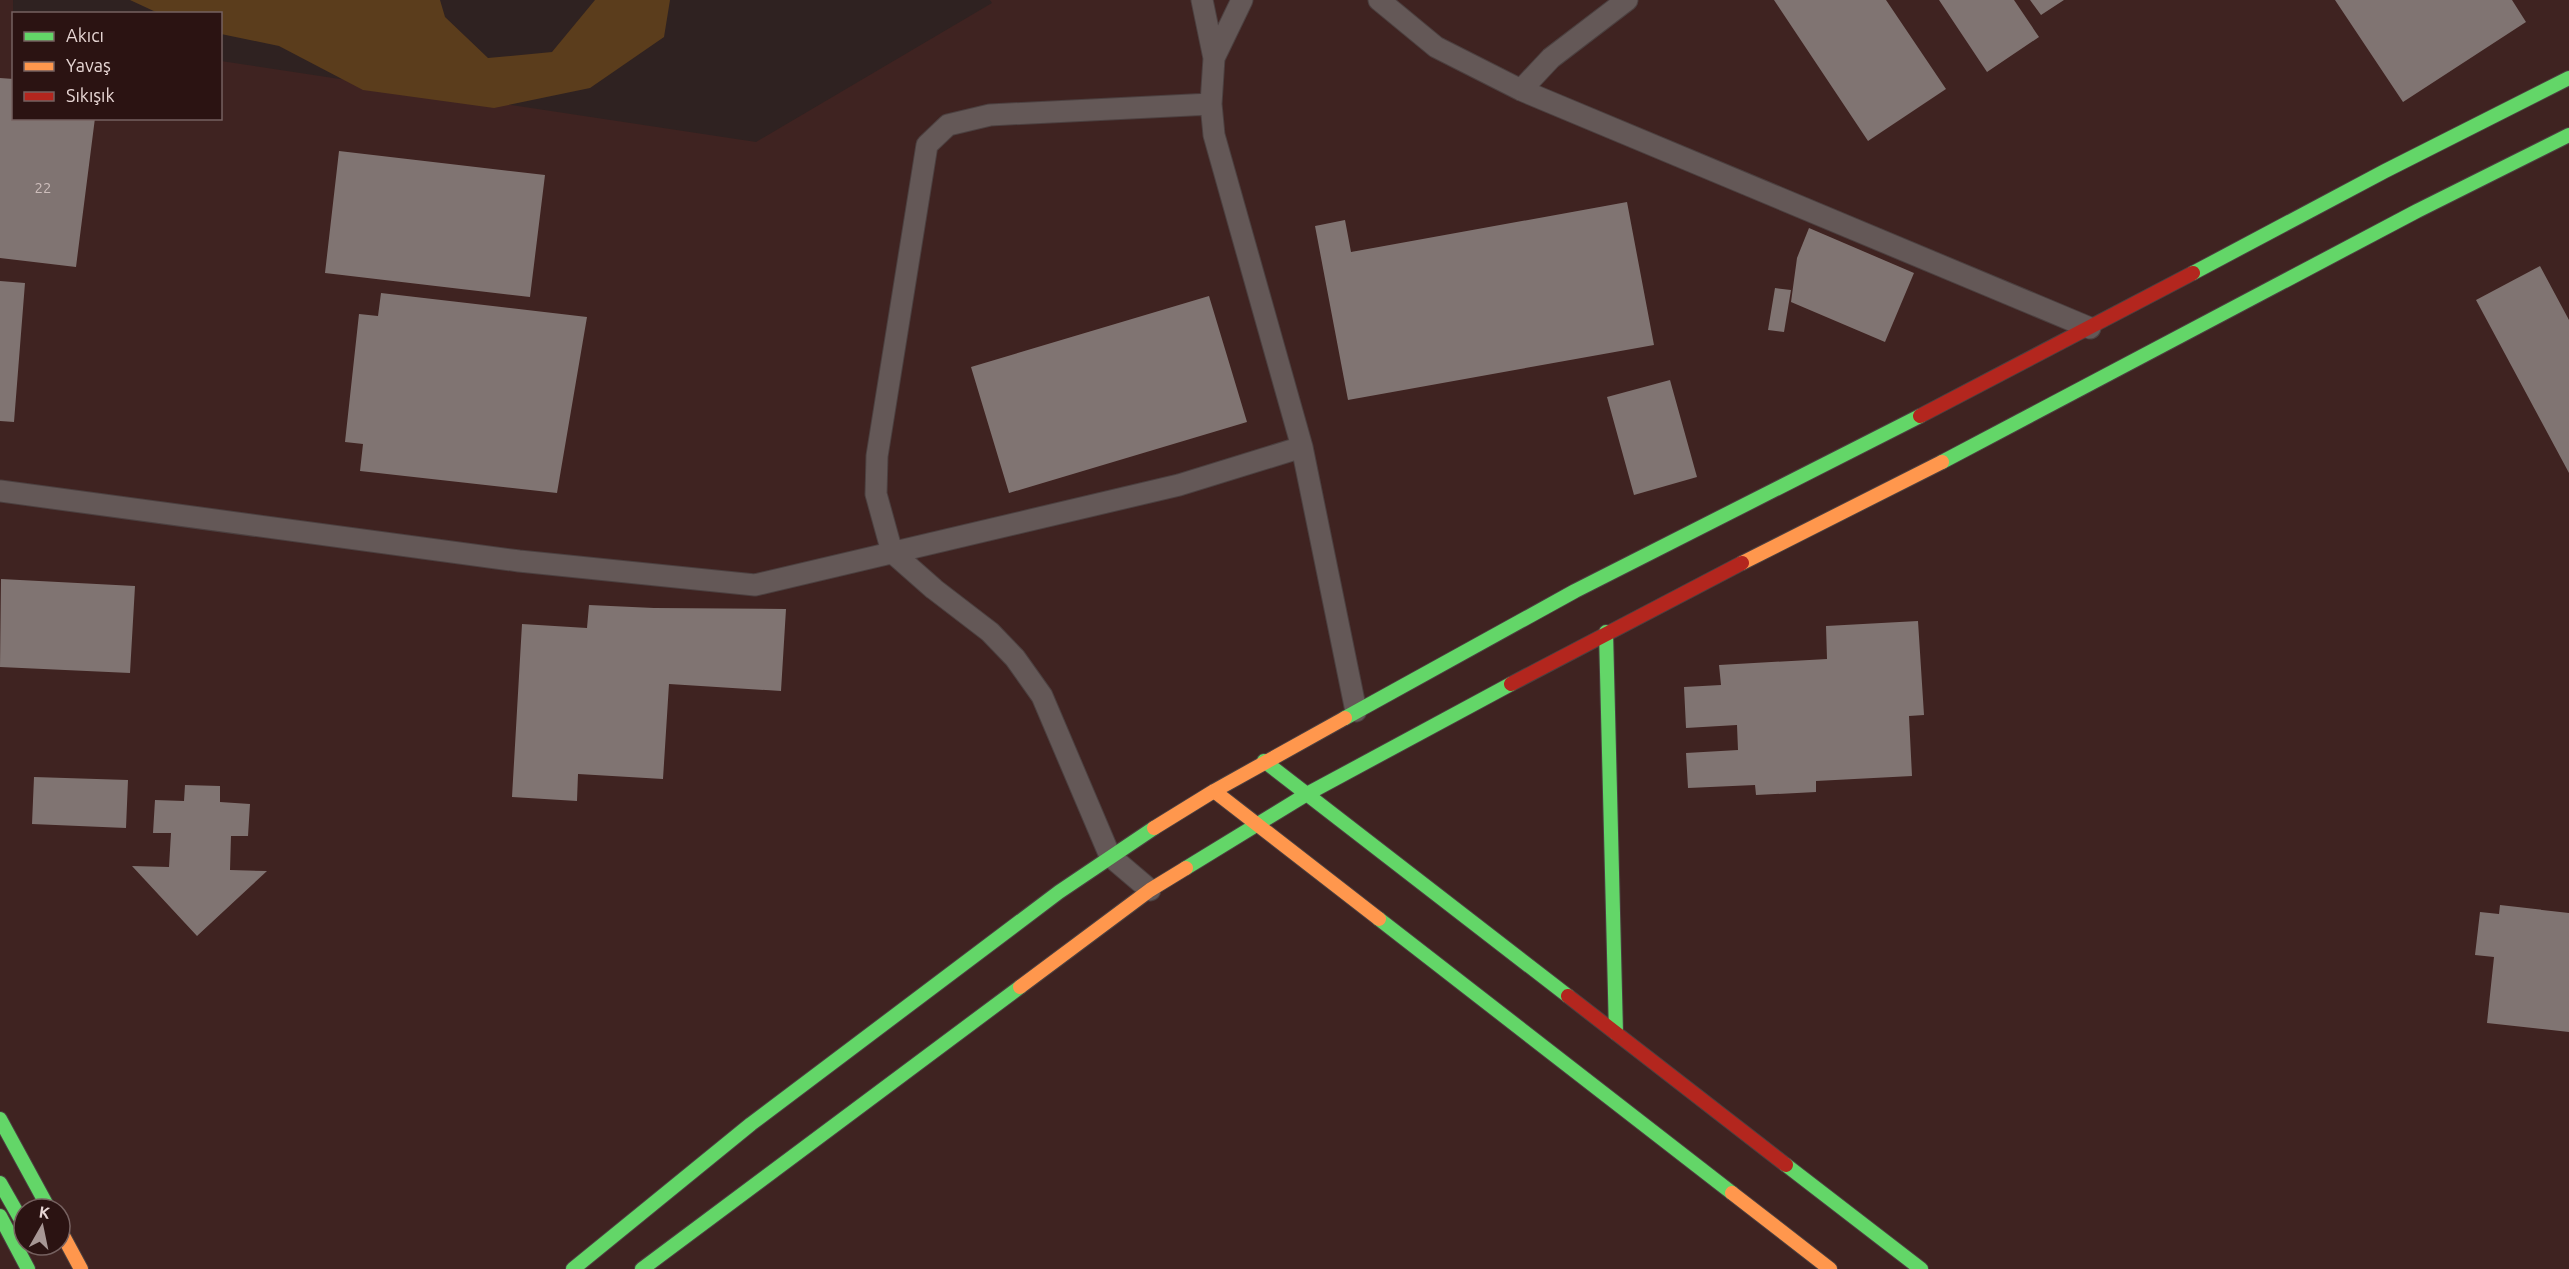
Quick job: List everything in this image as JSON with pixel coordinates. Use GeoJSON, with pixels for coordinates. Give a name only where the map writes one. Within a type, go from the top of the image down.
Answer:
{"type":"FeatureCollection","features":[{"type":"Feature","properties":{"kind":"main road"},"geometry":{"type":"LineString","coordinates":[[573,1269],[751,1124],[1110,856],[1264,761],[1575,591],[2090,328],[2375,176],[2569,78]]}},
{"type":"Feature","properties":{"kind":"main road"},"geometry":{"type":"LineString","coordinates":[[642,1269],[1150,890],[1307,794],[1606,632],[2033,416],[2417,212],[2569,135]]}},
{"type":"Feature","properties":{"kind":"main road"},"geometry":{"type":"LineString","coordinates":[[1606,632],[1616,1033]]}},
{"type":"Feature","properties":{"kind":"main road"},"geometry":{"type":"LineString","coordinates":[[1264,761],[1921,1269]]}},
{"type":"Feature","properties":{"kind":"main road"},"geometry":{"type":"LineString","coordinates":[[1214,791],[1830,1269]]}},
{"type":"Feature","properties":{"kind":"main road"},"geometry":{"type":"LineString","coordinates":[[0,1119],[42,1197]]}},
{"type":"Feature","properties":{"kind":"main road"},"geometry":{"type":"LineString","coordinates":[[0,1183],[12,1204]]}},
{"type":"Feature","properties":{"kind":"main road"},"geometry":{"type":"LineString","coordinates":[[0,1216],[28,1269]]}},
{"type":"Feature","properties":{"kind":"main road"},"geometry":{"type":"LineString","coordinates":[[72,1252],[81,1269]]}},
{"type":"Feature","properties":{"kind":"street"},"geometry":{"type":"LineString","coordinates":[[1202,0],[1214,58],[1211,104],[1214,135],[1302,447],[1356,711]]}},
{"type":"Feature","properties":{"kind":"street"},"geometry":{"type":"LineString","coordinates":[[1214,58],[1242,0]]}},
{"type":"Feature","properties":{"kind":"street"},"geometry":{"type":"LineString","coordinates":[[1379,0],[1436,47],[1521,90],[2090,328]]}},
{"type":"Feature","properties":{"kind":"street"},"geometry":{"type":"LineString","coordinates":[[1521,90],[1551,58],[1628,0]]}},
{"type":"Feature","properties":{"kind":"street"},"geometry":{"type":"LineString","coordinates":[[1150,890],[1110,856],[1042,696],[1015,658],[990,632],[934,589],[892,552],[876,494],[877,456],[927,145],[948,125],[990,115],[1211,104]]}},
{"type":"Feature","properties":{"kind":"street"},"geometry":{"type":"LineString","coordinates":[[0,491],[519,561],[755,585],[1179,485],[1302,447]]}},
{"type":"Feature","properties":{"kind":"shaded area"},"geometry":{"type":"Polygon","coordinates":[[[0,0],[13,0],[12,120],[222,120],[222,61],[756,142],[992,3],[990,0],[2569,0],[2569,1269],[0,1269],[0,0]]]}},
{"type":"Feature","properties":{"kind":"shaded area"},"geometry":{"type":"Polygon","coordinates":[[[130,0],[440,0],[445,17],[488,58],[552,52],[595,0],[670,0],[664,37],[590,88],[494,108],[363,90],[279,46],[222,34],[222,12],[156,12],[130,0]]]}},
{"type":"Feature","properties":{"kind":"building"},"geometry":{"type":"Polygon","coordinates":[[[1774,0],[1886,0],[1946,89],[1868,141],[1774,0]]]}},
{"type":"Feature","properties":{"kind":"building"},"geometry":{"type":"Polygon","coordinates":[[[1939,0],[2014,0],[2039,37],[1987,72],[1939,0]]]}},
{"type":"Feature","properties":{"kind":"building"},"geometry":{"type":"Polygon","coordinates":[[[2030,0],[2064,0],[2041,15],[2030,0]]]}},
{"type":"Feature","properties":{"kind":"building"},"geometry":{"type":"Polygon","coordinates":[[[2335,0],[2512,0],[2526,22],[2403,102],[2335,0]]]}},
{"type":"Feature","properties":{"kind":"building"},"geometry":{"type":"Polygon","coordinates":[[[0,78],[12,79],[12,120],[95,120],[76,267],[0,258],[0,78]]]}},
{"type":"Feature","properties":{"kind":"building"},"geometry":{"type":"Polygon","coordinates":[[[339,151],[545,175],[530,297],[325,273],[339,151]]]}},
{"type":"Feature","properties":{"kind":"building"},"geometry":{"type":"Polygon","coordinates":[[[1627,202],[1654,345],[1348,400],[1315,226],[1345,220],[1351,252],[1627,202]]]}},
{"type":"Feature","properties":{"kind":"building"},"geometry":{"type":"Polygon","coordinates":[[[1809,228],[1914,273],[1885,342],[1791,302],[1797,258],[1809,228]]]}},
{"type":"Feature","properties":{"kind":"building"},"geometry":{"type":"Polygon","coordinates":[[[2540,266],[2569,320],[2569,473],[2476,300],[2540,266]]]}},
{"type":"Feature","properties":{"kind":"building"},"geometry":{"type":"Polygon","coordinates":[[[0,281],[25,283],[14,422],[0,421],[0,281]]]}},
{"type":"Feature","properties":{"kind":"building"},"geometry":{"type":"Polygon","coordinates":[[[1775,288],[1791,290],[1784,332],[1768,330],[1775,288]]]}},
{"type":"Feature","properties":{"kind":"building"},"geometry":{"type":"Polygon","coordinates":[[[381,293],[587,317],[557,493],[360,471],[363,444],[345,442],[359,314],[378,316],[381,293]]]}},
{"type":"Feature","properties":{"kind":"building"},"geometry":{"type":"Polygon","coordinates":[[[1209,296],[1247,422],[1009,493],[971,367],[1209,296]]]}},
{"type":"Feature","properties":{"kind":"building"},"geometry":{"type":"Polygon","coordinates":[[[1670,380],[1697,477],[1634,495],[1607,397],[1670,380]]]}},
{"type":"Feature","properties":{"kind":"building"},"geometry":{"type":"Polygon","coordinates":[[[1,579],[135,586],[130,673],[0,667],[1,579]]]}},
{"type":"Feature","properties":{"kind":"building"},"geometry":{"type":"Polygon","coordinates":[[[589,605],[786,609],[781,691],[669,684],[663,779],[578,774],[577,801],[512,797],[522,624],[587,628],[589,605]]]}},
{"type":"Feature","properties":{"kind":"building"},"geometry":{"type":"Polygon","coordinates":[[[1918,621],[1924,715],[1909,716],[1912,776],[1816,781],[1816,792],[1756,795],[1755,785],[1688,788],[1686,753],[1738,750],[1737,725],[1686,728],[1684,687],[1721,685],[1719,665],[1827,659],[1826,626],[1918,621]]]}},
{"type":"Feature","properties":{"kind":"building"},"geometry":{"type":"Polygon","coordinates":[[[34,777],[128,780],[126,828],[32,824],[34,777]]]}},
{"type":"Feature","properties":{"kind":"building"},"geometry":{"type":"Polygon","coordinates":[[[185,785],[220,786],[220,802],[250,804],[248,836],[231,836],[230,870],[267,871],[197,936],[132,866],[169,867],[171,833],[153,833],[155,800],[184,801],[185,785]]]}},
{"type":"Feature","properties":{"kind":"building"},"geometry":{"type":"Polygon","coordinates":[[[2500,905],[2569,913],[2569,1032],[2487,1023],[2494,957],[2475,955],[2480,912],[2499,914],[2500,905]]]}},
{"type":"Feature","properties":{"kind":"traffic: fast"},"geometry":{"type":"LineString","coordinates":[[2193,273],[2385,171],[2569,78]]}},
{"type":"Feature","properties":{"kind":"traffic: fast"},"geometry":{"type":"LineString","coordinates":[[1942,462],[2417,211],[2569,135]]}},
{"type":"Feature","properties":{"kind":"traffic: fast"},"geometry":{"type":"LineString","coordinates":[[1345,718],[1575,591],[1920,416]]}},
{"type":"Feature","properties":{"kind":"traffic: fast"},"geometry":{"type":"LineString","coordinates":[[1606,632],[1616,1033]]}},
{"type":"Feature","properties":{"kind":"traffic: fast"},"geometry":{"type":"LineString","coordinates":[[1186,868],[1307,794],[1511,684]]}},
{"type":"Feature","properties":{"kind":"traffic: fast"},"geometry":{"type":"LineString","coordinates":[[1264,761],[1568,996]]}},
{"type":"Feature","properties":{"kind":"traffic: fast"},"geometry":{"type":"LineString","coordinates":[[573,1269],[751,1124],[1059,892],[1154,828]]}},
{"type":"Feature","properties":{"kind":"traffic: fast"},"geometry":{"type":"LineString","coordinates":[[1379,919],[1732,1193]]}},
{"type":"Feature","properties":{"kind":"traffic: fast"},"geometry":{"type":"LineString","coordinates":[[642,1269],[1020,987]]}},
{"type":"Feature","properties":{"kind":"traffic: fast"},"geometry":{"type":"LineString","coordinates":[[0,1119],[42,1197]]}},
{"type":"Feature","properties":{"kind":"traffic: fast"},"geometry":{"type":"LineString","coordinates":[[1786,1165],[1921,1269]]}},
{"type":"Feature","properties":{"kind":"traffic: fast"},"geometry":{"type":"LineString","coordinates":[[0,1183],[12,1204]]}},
{"type":"Feature","properties":{"kind":"traffic: fast"},"geometry":{"type":"LineString","coordinates":[[0,1216],[28,1269]]}},
{"type":"Feature","properties":{"kind":"traffic: slow"},"geometry":{"type":"LineString","coordinates":[[1742,563],[1942,462]]}},
{"type":"Feature","properties":{"kind":"traffic: slow"},"geometry":{"type":"LineString","coordinates":[[1154,828],[1214,791],[1345,718]]}},
{"type":"Feature","properties":{"kind":"traffic: slow"},"geometry":{"type":"LineString","coordinates":[[1214,791],[1379,919]]}},
{"type":"Feature","properties":{"kind":"traffic: slow"},"geometry":{"type":"LineString","coordinates":[[1020,987],[1150,890],[1186,868]]}},
{"type":"Feature","properties":{"kind":"traffic: slow"},"geometry":{"type":"LineString","coordinates":[[1732,1193],[1830,1269]]}},
{"type":"Feature","properties":{"kind":"traffic: slow"},"geometry":{"type":"LineString","coordinates":[[72,1252],[81,1269]]}},
{"type":"Feature","properties":{"kind":"traffic: jam"},"geometry":{"type":"LineString","coordinates":[[1920,416],[2193,273]]}},
{"type":"Feature","properties":{"kind":"traffic: jam"},"geometry":{"type":"LineString","coordinates":[[1511,684],[1742,563]]}},
{"type":"Feature","properties":{"kind":"traffic: jam"},"geometry":{"type":"LineString","coordinates":[[1568,996],[1786,1165]]}}]}
